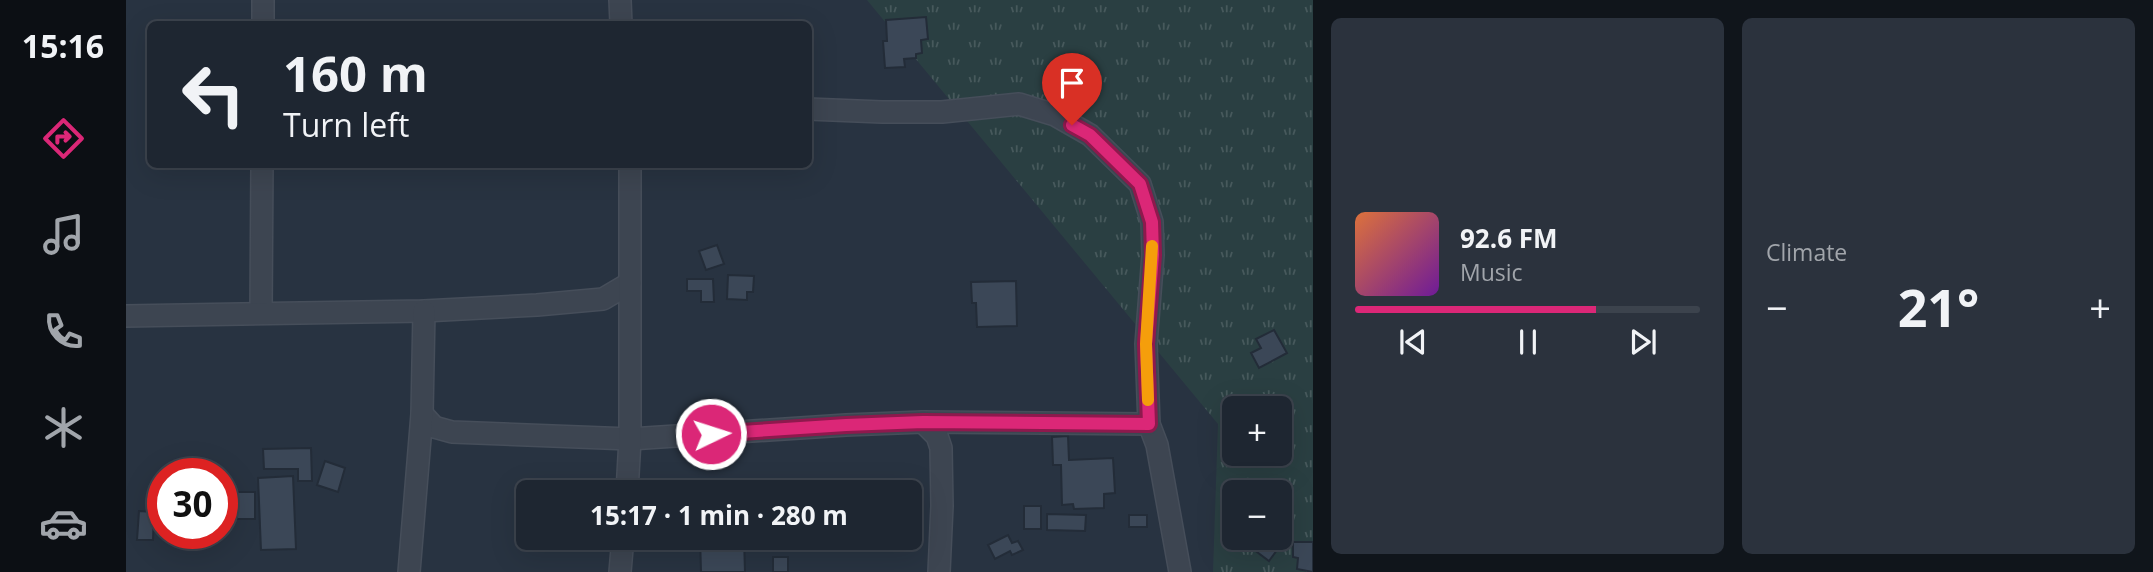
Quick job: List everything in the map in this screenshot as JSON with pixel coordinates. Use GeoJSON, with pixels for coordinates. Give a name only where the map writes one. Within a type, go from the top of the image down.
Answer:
{"type":"FeatureCollection","features":[{"type":"Feature","properties":{"kind":"street"},"geometry":{"type":"LineString","coordinates":[[263,0],[263,21]]}},
{"type":"Feature","properties":{"kind":"street"},"geometry":{"type":"LineString","coordinates":[[620,0],[621,21]]}},
{"type":"Feature","properties":{"kind":"street"},"geometry":{"type":"LineString","coordinates":[[812,109],[942,112],[1019,104],[1055,115],[1090,135],[1140,184],[1152,222],[1153,255],[1146,344],[1149,424],[1157,445],[1180,572]]}},
{"type":"Feature","properties":{"kind":"street"},"geometry":{"type":"LineString","coordinates":[[261,313],[262,168]]}},
{"type":"Feature","properties":{"kind":"street"},"geometry":{"type":"LineString","coordinates":[[627,480],[630,439],[630,168]]}},
{"type":"Feature","properties":{"kind":"street"},"geometry":{"type":"LineString","coordinates":[[126,316],[424,311],[603,299],[630,283]]}},
{"type":"Feature","properties":{"kind":"street"},"geometry":{"type":"LineString","coordinates":[[603,299],[630,314]]}},
{"type":"Feature","properties":{"kind":"street"},"geometry":{"type":"LineString","coordinates":[[409,572],[422,414],[424,311]]}},
{"type":"Feature","properties":{"kind":"street"},"geometry":{"type":"LineString","coordinates":[[422,414],[434,427],[452,432],[630,439],[923,422],[1149,424]]}},
{"type":"Feature","properties":{"kind":"street"},"geometry":{"type":"LineString","coordinates":[[923,422],[937,436],[941,449],[939,572]]}},
{"type":"Feature","properties":{"kind":"street"},"geometry":{"type":"LineString","coordinates":[[620,572],[622,550]]}},
{"type":"Feature","properties":{"kind":"green space"},"geometry":{"type":"Polygon","coordinates":[[[867,0],[1313,0],[1313,572],[1213,572],[1218,424],[867,0]]]}},
{"type":"Feature","properties":{"kind":"building"},"geometry":{"type":"Polygon","coordinates":[[[926,17],[928,39],[921,40],[922,53],[916,54],[916,58],[904,59],[905,67],[885,68],[883,41],[887,41],[886,20],[926,17]]]}},
{"type":"Feature","properties":{"kind":"building"},"geometry":{"type":"Polygon","coordinates":[[[717,245],[724,264],[706,270],[699,251],[717,245]]]}},
{"type":"Feature","properties":{"kind":"building"},"geometry":{"type":"Polygon","coordinates":[[[728,275],[754,276],[753,292],[747,292],[747,300],[727,299],[728,275]]]}},
{"type":"Feature","properties":{"kind":"building"},"geometry":{"type":"Polygon","coordinates":[[[687,279],[713,279],[714,302],[701,302],[701,291],[687,291],[687,279]]]}},
{"type":"Feature","properties":{"kind":"building"},"geometry":{"type":"Polygon","coordinates":[[[1016,281],[1017,326],[977,327],[976,303],[972,303],[971,282],[1016,281]]]}},
{"type":"Feature","properties":{"kind":"building"},"geometry":{"type":"Polygon","coordinates":[[[1274,330],[1287,353],[1259,368],[1251,353],[1261,348],[1256,339],[1274,330]]]}},
{"type":"Feature","properties":{"kind":"building"},"geometry":{"type":"Polygon","coordinates":[[[1068,436],[1069,460],[1113,458],[1115,493],[1104,494],[1104,508],[1074,509],[1073,504],[1062,505],[1061,465],[1053,465],[1052,437],[1068,436]]]}},
{"type":"Feature","properties":{"kind":"building"},"geometry":{"type":"Polygon","coordinates":[[[311,448],[312,481],[298,481],[298,469],[264,469],[263,449],[311,448]]]}},
{"type":"Feature","properties":{"kind":"building"},"geometry":{"type":"Polygon","coordinates":[[[325,461],[345,468],[338,492],[317,485],[325,461]]]}},
{"type":"Feature","properties":{"kind":"building"},"geometry":{"type":"Polygon","coordinates":[[[293,476],[296,549],[261,550],[258,478],[293,476]]]}},
{"type":"Feature","properties":{"kind":"building"},"geometry":{"type":"Polygon","coordinates":[[[238,492],[255,492],[255,519],[238,519],[238,492]]]}},
{"type":"Feature","properties":{"kind":"building"},"geometry":{"type":"Polygon","coordinates":[[[1024,506],[1041,506],[1041,529],[1024,529],[1024,506]]]}},
{"type":"Feature","properties":{"kind":"building"},"geometry":{"type":"Polygon","coordinates":[[[139,511],[147,512],[147,540],[137,540],[139,511]]]}},
{"type":"Feature","properties":{"kind":"building"},"geometry":{"type":"Polygon","coordinates":[[[1047,514],[1086,515],[1085,531],[1047,530],[1047,514]]]}},
{"type":"Feature","properties":{"kind":"building"},"geometry":{"type":"Polygon","coordinates":[[[1129,515],[1147,515],[1147,527],[1129,527],[1129,515]]]}},
{"type":"Feature","properties":{"kind":"building"},"geometry":{"type":"Polygon","coordinates":[[[1008,535],[1012,543],[1018,541],[1023,550],[1012,555],[1010,551],[995,559],[988,545],[1008,535]]]}},
{"type":"Feature","properties":{"kind":"building"},"geometry":{"type":"Polygon","coordinates":[[[1293,542],[1313,542],[1313,572],[1297,569],[1298,558],[1293,557],[1293,542]]]}},
{"type":"Feature","properties":{"kind":"building"},"geometry":{"type":"Polygon","coordinates":[[[700,550],[744,550],[745,572],[701,572],[700,550]]]}},
{"type":"Feature","properties":{"kind":"building"},"geometry":{"type":"Polygon","coordinates":[[[1259,550],[1277,550],[1269,561],[1257,552],[1259,550]]]}},
{"type":"Feature","properties":{"kind":"building"},"geometry":{"type":"Polygon","coordinates":[[[773,557],[788,557],[788,572],[773,572],[773,557]]]}},
{"type":"Feature","properties":{"kind":"slow traffic"},"geometry":{"type":"LineString","coordinates":[[1148,400],[1146,344],[1152,246]]}},
{"type":"Feature","properties":{"kind":"route"},"geometry":{"type":"LineString","coordinates":[[711,434],[923,422],[1149,424],[1146,344],[1153,255],[1152,222],[1140,184],[1090,135],[1072,125]]}}]}
